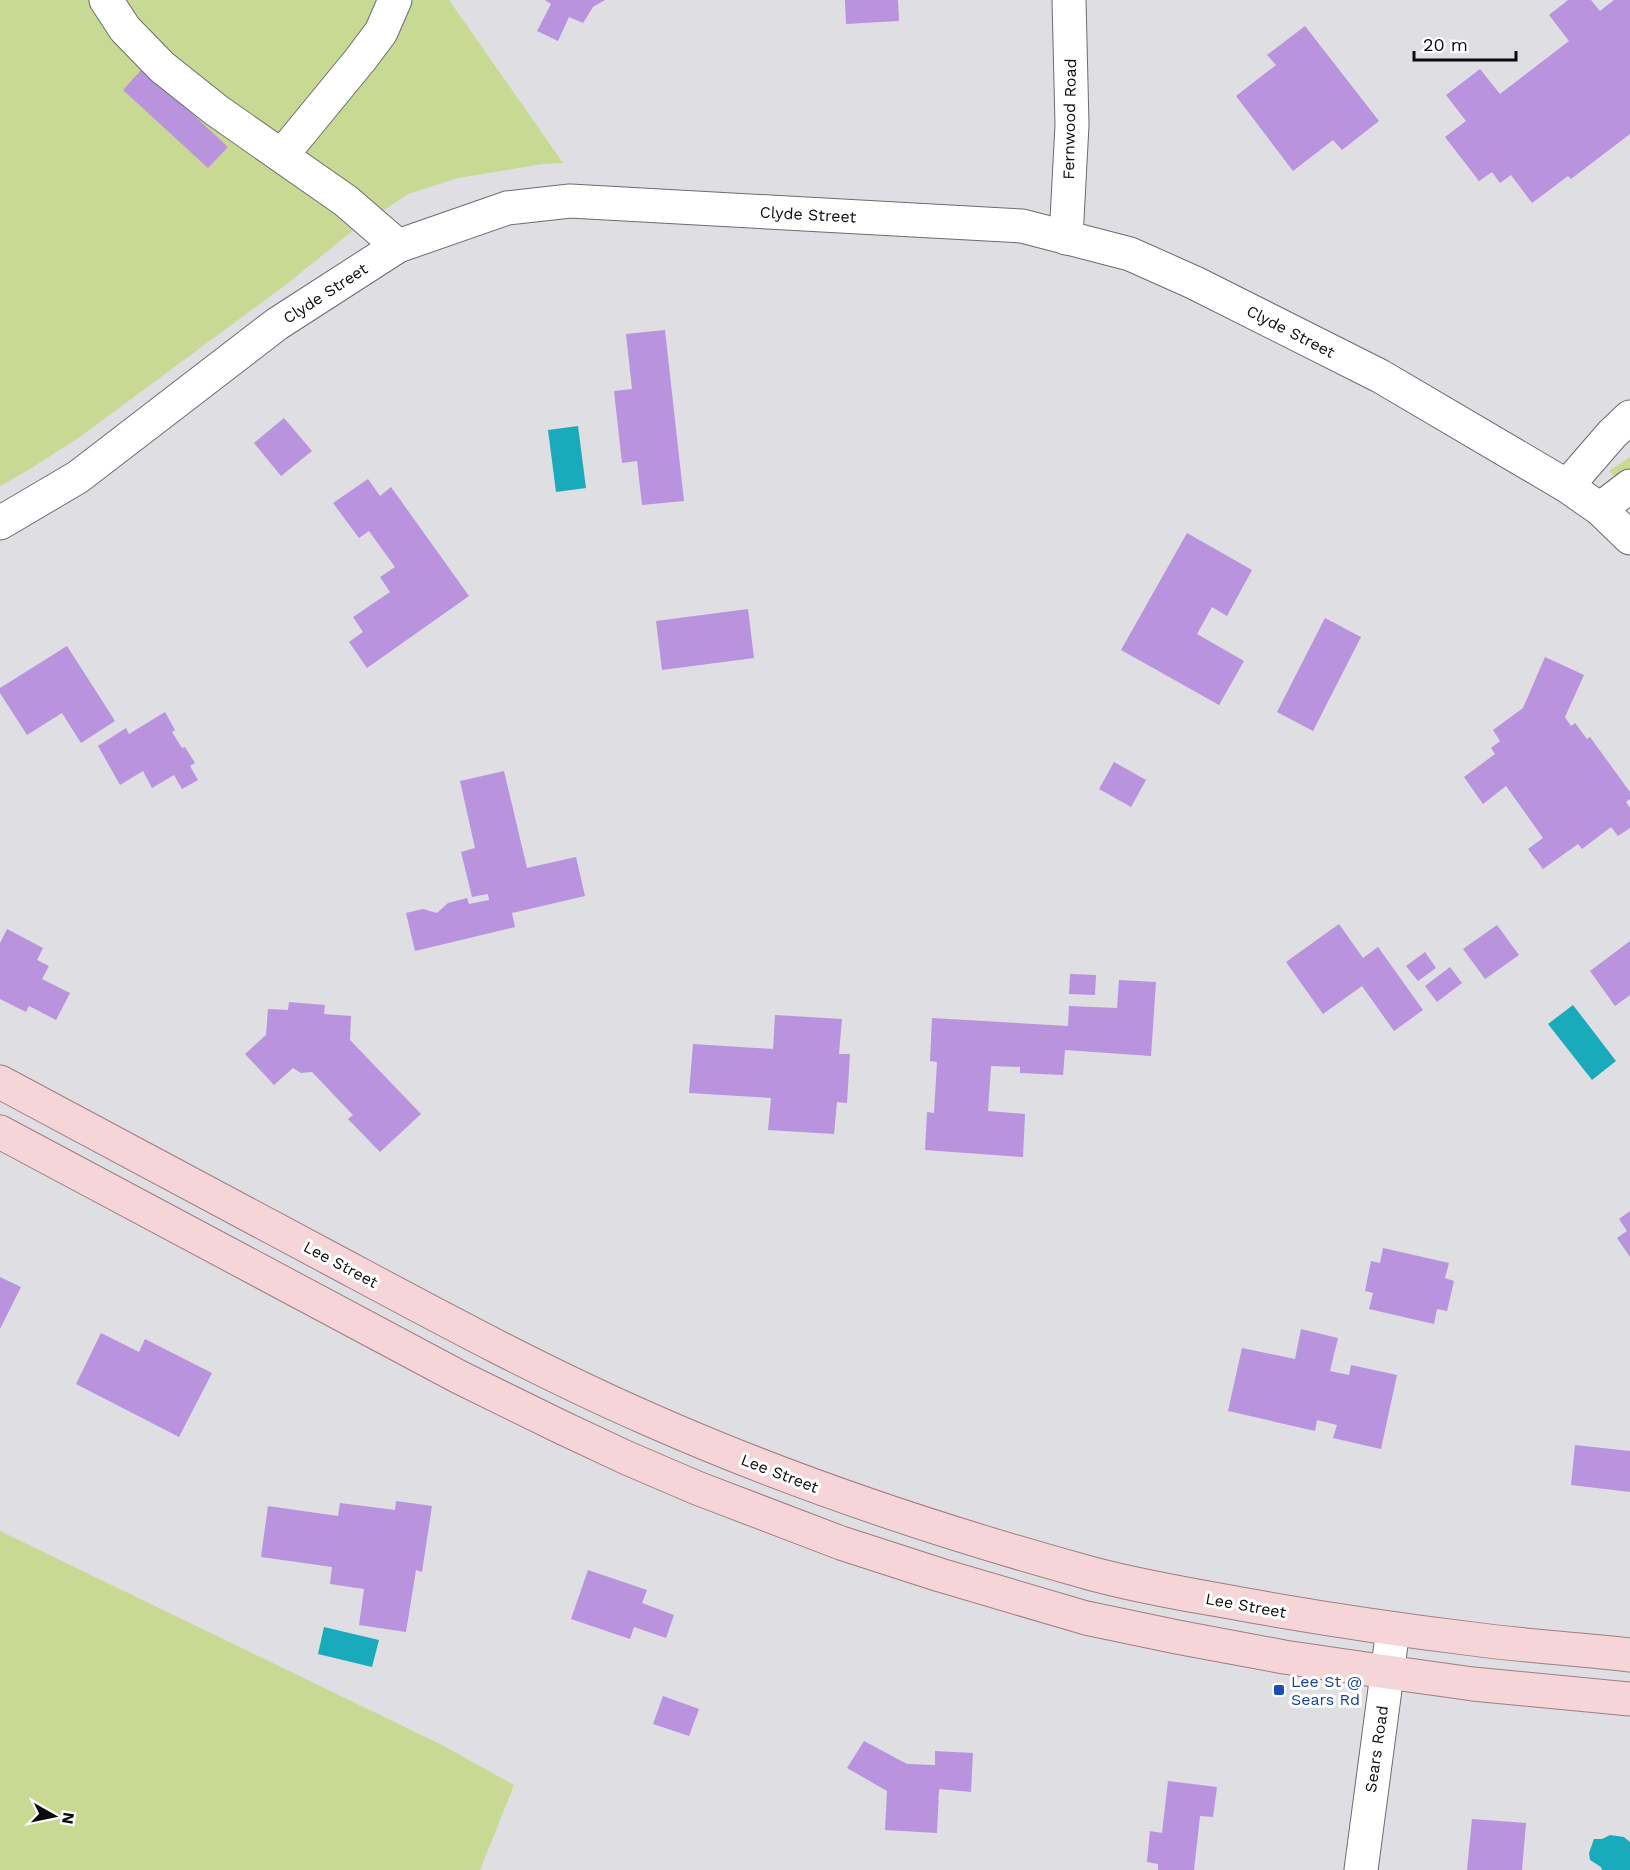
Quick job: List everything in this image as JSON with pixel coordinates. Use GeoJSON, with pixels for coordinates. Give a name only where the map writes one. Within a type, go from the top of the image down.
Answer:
{"type":"FeatureCollection","features":[{"type":"Feature","properties":{"kind":"main road","name":"Lee Street"},"geometry":{"type":"LineString","coordinates":[[0,1082],[500,1348],[645,1418],[856,1502],[1096,1575],[1197,1596],[1392,1629],[1630,1655]]}},
{"type":"Feature","properties":{"kind":"main road"},"geometry":{"type":"LineString","coordinates":[[0,1132],[459,1377],[627,1458],[763,1514],[852,1547],[1086,1618],[1177,1637],[1284,1657],[1473,1684],[1630,1699]]}},
{"type":"Feature","properties":{"kind":"street"},"geometry":{"type":"LineString","coordinates":[[106,0],[124,29],[162,68],[216,110],[346,201],[398,246]]}},
{"type":"Feature","properties":{"kind":"street"},"geometry":{"type":"LineString","coordinates":[[282,155],[381,32],[395,0]]}},
{"type":"Feature","properties":{"kind":"street","name":"Fernwood Road"},"geometry":{"type":"LineString","coordinates":[[1066,238],[1072,124],[1069,0]]}},
{"type":"Feature","properties":{"kind":"street","name":"Clyde Street"},"geometry":{"type":"LineString","coordinates":[[0,523],[78,477],[277,324],[398,246],[507,208],[570,201],[1022,226],[1130,254],[1380,376],[1567,486],[1600,509],[1630,538]]}},
{"type":"Feature","properties":{"kind":"street"},"geometry":{"type":"LineString","coordinates":[[1567,486],[1612,434],[1630,417]]}},
{"type":"Feature","properties":{"kind":"street"},"geometry":{"type":"LineString","coordinates":[[1600,509],[1630,486]]}},
{"type":"Feature","properties":{"kind":"street","name":"Sears Road"},"geometry":{"type":"LineString","coordinates":[[1361,1870],[1392,1629]]}},
{"type":"Feature","properties":{"kind":"green space"},"geometry":{"type":"Polygon","coordinates":[[[0,0],[449,0],[563,163],[543,164],[458,178],[408,194],[351,232],[287,284],[81,436],[0,486],[0,0]]]}},
{"type":"Feature","properties":{"kind":"green space"},"geometry":{"type":"Polygon","coordinates":[[[1630,457],[1630,492],[1609,471],[1630,457]]]}},
{"type":"Feature","properties":{"kind":"green space"},"geometry":{"type":"Polygon","coordinates":[[[0,1531],[442,1745],[514,1785],[480,1870],[0,1870],[0,1531]]]}},
{"type":"Feature","properties":{"kind":"water"},"geometry":{"type":"Polygon","coordinates":[[[578,426],[586,488],[556,492],[548,430],[578,426]]]}},
{"type":"Feature","properties":{"kind":"water"},"geometry":{"type":"Polygon","coordinates":[[[1573,1005],[1616,1061],[1592,1080],[1548,1024],[1573,1005]]]}},
{"type":"Feature","properties":{"kind":"water"},"geometry":{"type":"Polygon","coordinates":[[[324,1627],[379,1640],[372,1667],[318,1654],[324,1627]]]}},
{"type":"Feature","properties":{"kind":"water"},"geometry":{"type":"Polygon","coordinates":[[[1610,1835],[1624,1837],[1630,1842],[1630,1870],[1602,1870],[1590,1860],[1589,1853],[1594,1839],[1602,1839],[1610,1835]]]}},
{"type":"Feature","properties":{"kind":"building"},"geometry":{"type":"Polygon","coordinates":[[[545,0],[605,0],[593,7],[583,23],[569,17],[558,41],[537,31],[551,4],[545,0]]]}},
{"type":"Feature","properties":{"kind":"building"},"geometry":{"type":"Polygon","coordinates":[[[845,0],[898,0],[899,21],[846,24],[845,0]]]}},
{"type":"Feature","properties":{"kind":"building"},"geometry":{"type":"Polygon","coordinates":[[[1568,0],[1591,0],[1600,11],[1614,0],[1630,0],[1630,134],[1571,179],[1568,176],[1532,203],[1511,175],[1500,183],[1492,172],[1479,181],[1445,137],[1466,121],[1446,95],[1480,69],[1500,94],[1569,41],[1549,15],[1568,0]]]}},
{"type":"Feature","properties":{"kind":"building"},"geometry":{"type":"Polygon","coordinates":[[[1305,26],[1379,121],[1342,150],[1333,140],[1293,171],[1236,96],[1276,65],[1267,55],[1305,26]]]}},
{"type":"Feature","properties":{"kind":"building"},"geometry":{"type":"Polygon","coordinates":[[[143,68],[228,147],[208,168],[123,90],[143,68]]]}},
{"type":"Feature","properties":{"kind":"building"},"geometry":{"type":"Polygon","coordinates":[[[665,330],[684,501],[642,505],[637,461],[622,463],[614,391],[632,389],[626,334],[665,330]]]}},
{"type":"Feature","properties":{"kind":"building"},"geometry":{"type":"Polygon","coordinates":[[[284,418],[312,451],[281,476],[254,443],[284,418]]]}},
{"type":"Feature","properties":{"kind":"building"},"geometry":{"type":"Polygon","coordinates":[[[368,479],[380,496],[391,487],[469,596],[367,668],[349,642],[363,632],[353,617],[390,592],[380,577],[395,567],[369,531],[359,538],[333,503],[368,479]]]}},
{"type":"Feature","properties":{"kind":"building"},"geometry":{"type":"Polygon","coordinates":[[[1187,533],[1252,570],[1227,616],[1212,607],[1197,634],[1244,661],[1219,705],[1121,650],[1187,533]]]}},
{"type":"Feature","properties":{"kind":"building"},"geometry":{"type":"Polygon","coordinates":[[[748,609],[754,658],[662,670],[656,621],[748,609]]]}},
{"type":"Feature","properties":{"kind":"building"},"geometry":{"type":"Polygon","coordinates":[[[1325,618],[1361,637],[1313,731],[1277,712],[1325,618]]]}},
{"type":"Feature","properties":{"kind":"building"},"geometry":{"type":"Polygon","coordinates":[[[67,646],[115,721],[81,743],[62,713],[27,735],[0,693],[0,688],[67,646]]]}},
{"type":"Feature","properties":{"kind":"building"},"geometry":{"type":"Polygon","coordinates":[[[1545,657],[1584,675],[1565,717],[1571,726],[1575,723],[1587,739],[1590,737],[1630,792],[1630,799],[1626,802],[1630,808],[1630,828],[1618,836],[1611,827],[1582,849],[1578,844],[1543,869],[1528,849],[1543,838],[1506,786],[1483,804],[1464,777],[1495,754],[1491,748],[1500,741],[1493,730],[1523,708],[1545,657]]]}},
{"type":"Feature","properties":{"kind":"building"},"geometry":{"type":"Polygon","coordinates":[[[165,712],[175,730],[172,732],[195,763],[190,766],[198,780],[182,789],[174,775],[152,788],[143,771],[120,785],[98,746],[126,728],[129,734],[165,712]]]}},
{"type":"Feature","properties":{"kind":"building"},"geometry":{"type":"Polygon","coordinates":[[[1114,762],[1146,780],[1131,807],[1099,789],[1114,762]]]}},
{"type":"Feature","properties":{"kind":"building"},"geometry":{"type":"Polygon","coordinates":[[[504,771],[527,868],[576,857],[585,896],[512,913],[515,927],[415,951],[406,913],[423,909],[437,913],[448,903],[467,898],[469,904],[489,900],[488,894],[472,897],[461,852],[475,848],[460,781],[504,771]]]}},
{"type":"Feature","properties":{"kind":"building"},"geometry":{"type":"Polygon","coordinates":[[[1339,924],[1363,958],[1378,947],[1423,1010],[1394,1031],[1362,986],[1323,1014],[1286,962],[1339,924]]]}},
{"type":"Feature","properties":{"kind":"building"},"geometry":{"type":"Polygon","coordinates":[[[1497,925],[1519,955],[1485,979],[1463,949],[1497,925]]]}},
{"type":"Feature","properties":{"kind":"building"},"geometry":{"type":"Polygon","coordinates":[[[7,929],[43,948],[37,960],[49,966],[42,979],[70,993],[56,1020],[29,1006],[26,1012],[0,999],[0,943],[7,929]]]}},
{"type":"Feature","properties":{"kind":"building"},"geometry":{"type":"Polygon","coordinates":[[[1630,941],[1630,995],[1615,1006],[1590,971],[1630,941]]]}},
{"type":"Feature","properties":{"kind":"building"},"geometry":{"type":"Polygon","coordinates":[[[1425,952],[1436,968],[1418,981],[1406,966],[1425,952]]]}},
{"type":"Feature","properties":{"kind":"building"},"geometry":{"type":"Polygon","coordinates":[[[1450,967],[1462,983],[1437,1002],[1425,986],[1450,967]]]}},
{"type":"Feature","properties":{"kind":"building"},"geometry":{"type":"Polygon","coordinates":[[[1070,974],[1096,975],[1095,995],[1069,994],[1070,974]]]}},
{"type":"Feature","properties":{"kind":"building"},"geometry":{"type":"Polygon","coordinates":[[[1119,980],[1156,982],[1151,1056],[1065,1050],[1063,1075],[1020,1073],[1020,1067],[991,1066],[988,1111],[1025,1114],[1023,1157],[925,1150],[927,1112],[934,1113],[937,1062],[930,1061],[932,1018],[1068,1026],[1069,1006],[1117,1008],[1119,980]]]}},
{"type":"Feature","properties":{"kind":"building"},"geometry":{"type":"Polygon","coordinates":[[[289,1002],[325,1005],[324,1014],[351,1016],[350,1040],[421,1114],[380,1152],[348,1119],[353,1115],[312,1072],[301,1073],[293,1068],[274,1085],[245,1054],[266,1035],[268,1009],[288,1010],[289,1002]]]}},
{"type":"Feature","properties":{"kind":"building"},"geometry":{"type":"Polygon","coordinates":[[[775,1015],[842,1019],[839,1054],[850,1054],[847,1103],[837,1102],[834,1134],[768,1130],[771,1098],[689,1093],[693,1044],[773,1049],[775,1015]]]}},
{"type":"Feature","properties":{"kind":"building"},"geometry":{"type":"Polygon","coordinates":[[[1630,1211],[1630,1257],[1617,1238],[1627,1231],[1619,1219],[1630,1211]]]}},
{"type":"Feature","properties":{"kind":"building"},"geometry":{"type":"Polygon","coordinates":[[[1383,1248],[1449,1263],[1445,1278],[1454,1281],[1447,1311],[1437,1309],[1434,1324],[1369,1309],[1373,1293],[1365,1291],[1371,1261],[1380,1263],[1383,1248]]]}},
{"type":"Feature","properties":{"kind":"building"},"geometry":{"type":"Polygon","coordinates":[[[0,1277],[21,1287],[0,1329],[0,1277]]]}},
{"type":"Feature","properties":{"kind":"building"},"geometry":{"type":"Polygon","coordinates":[[[1301,1329],[1338,1338],[1330,1371],[1349,1375],[1351,1365],[1397,1375],[1381,1449],[1333,1438],[1337,1425],[1317,1420],[1315,1431],[1228,1411],[1242,1348],[1295,1359],[1301,1329]]]}},
{"type":"Feature","properties":{"kind":"building"},"geometry":{"type":"Polygon","coordinates":[[[101,1333],[139,1352],[145,1339],[212,1373],[179,1437],[76,1384],[101,1333]]]}},
{"type":"Feature","properties":{"kind":"building"},"geometry":{"type":"Polygon","coordinates":[[[1575,1445],[1630,1451],[1630,1492],[1571,1485],[1575,1445]]]}},
{"type":"Feature","properties":{"kind":"building"},"geometry":{"type":"Polygon","coordinates":[[[396,1501],[432,1506],[422,1572],[416,1570],[406,1632],[359,1625],[364,1589],[330,1584],[332,1567],[261,1557],[268,1506],[338,1516],[340,1503],[395,1510],[396,1501]]]}},
{"type":"Feature","properties":{"kind":"building"},"geometry":{"type":"Polygon","coordinates":[[[588,1570],[647,1590],[642,1603],[674,1615],[666,1638],[634,1627],[630,1639],[571,1619],[588,1570]]]}},
{"type":"Feature","properties":{"kind":"building"},"geometry":{"type":"Polygon","coordinates":[[[663,1696],[699,1709],[689,1736],[653,1724],[663,1696]]]}},
{"type":"Feature","properties":{"kind":"building"},"geometry":{"type":"Polygon","coordinates":[[[864,1741],[907,1764],[935,1765],[935,1751],[973,1753],[971,1792],[939,1789],[937,1833],[885,1830],[887,1791],[847,1768],[864,1741]]]}},
{"type":"Feature","properties":{"kind":"building"},"geometry":{"type":"Polygon","coordinates":[[[1168,1781],[1217,1787],[1213,1817],[1200,1816],[1194,1870],[1158,1870],[1158,1864],[1147,1862],[1150,1831],[1162,1833],[1168,1781]]]}},
{"type":"Feature","properties":{"kind":"building"},"geometry":{"type":"Polygon","coordinates":[[[1472,1819],[1526,1823],[1522,1870],[1467,1870],[1472,1819]]]}},
{"type":"Feature","properties":{"kind":"place","name":"Lee St @ Sears Rd"},"geometry":{"type":"Point","coordinates":[1279,1690]}}]}
